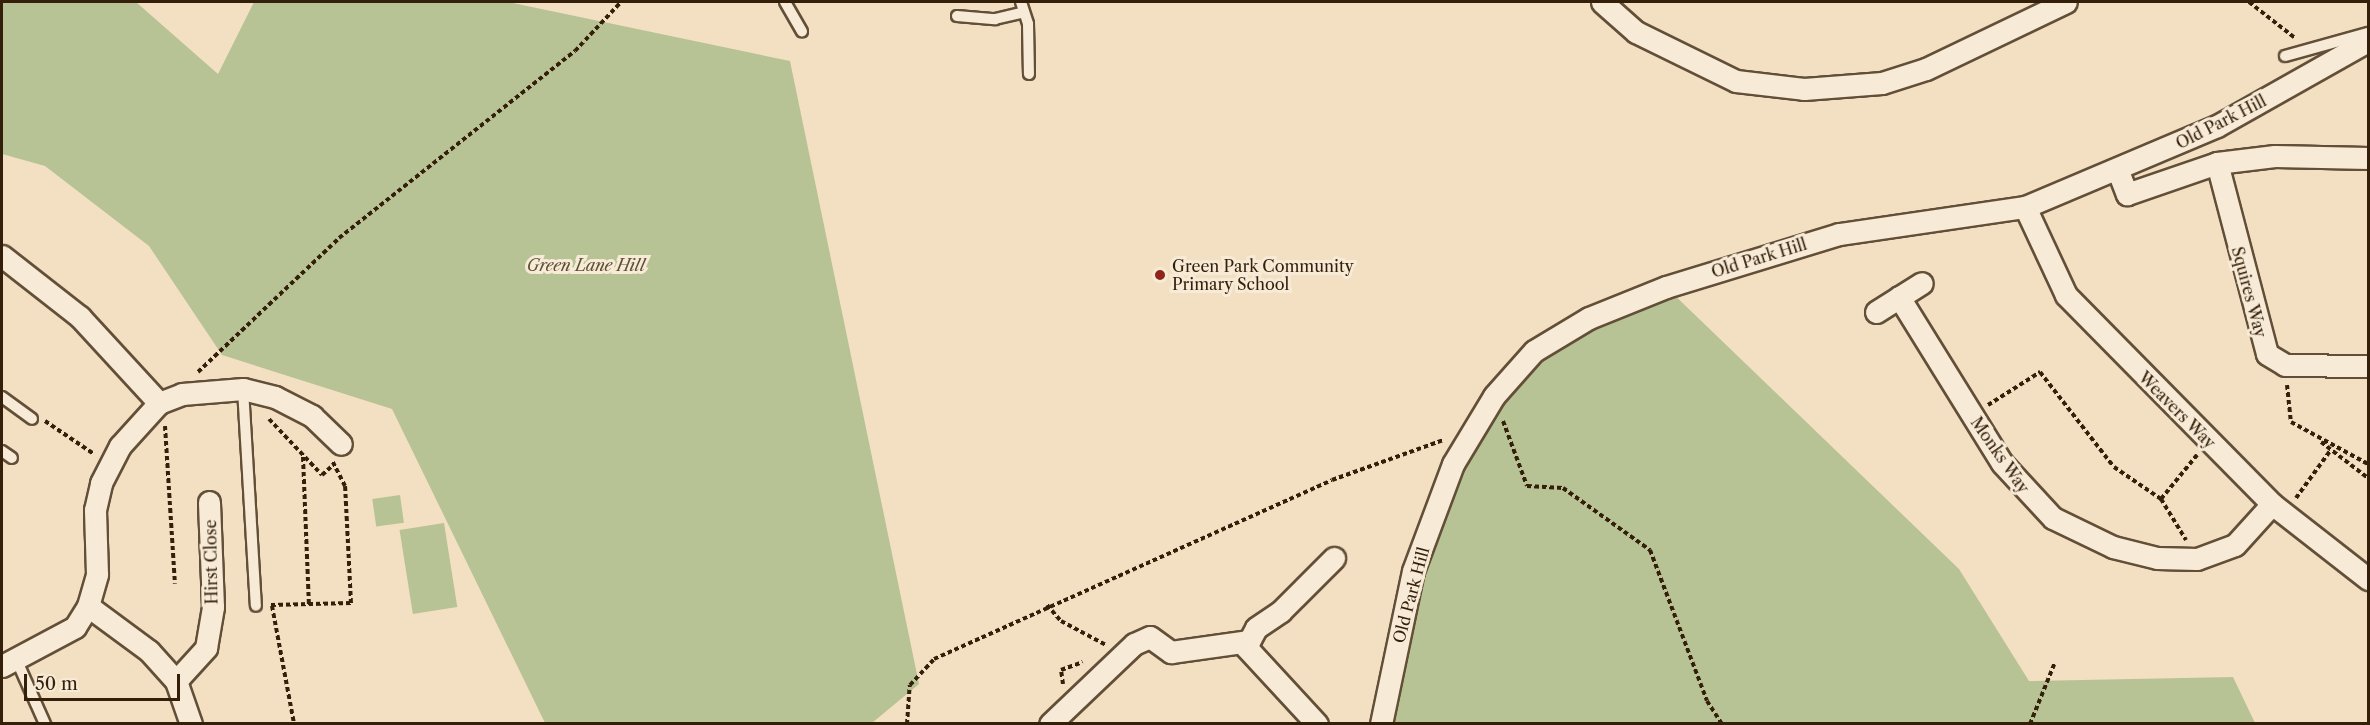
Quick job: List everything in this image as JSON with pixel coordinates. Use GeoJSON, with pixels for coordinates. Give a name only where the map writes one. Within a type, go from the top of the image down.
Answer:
{"type":"FeatureCollection","features":[{"type":"Feature","properties":{"kind":"street"},"geometry":{"type":"LineString","coordinates":[[1602,2],[1636,32],[1736,81],[1804,89],[1882,83],[1926,69],[2058,4]]}},
{"type":"Feature","properties":{"kind":"street","name":"Old Park Hill"},"geometry":{"type":"LineString","coordinates":[[1380,723],[1413,571],[1454,464],[1494,396],[1534,351],[1589,318],[1666,286],[1839,234],[2025,207],[2118,171],[2217,126],[2368,41]]}},
{"type":"Feature","properties":{"kind":"street"},"geometry":{"type":"LineString","coordinates":[[2118,171],[2127,194],[2217,163],[2275,156],[2368,158]]}},
{"type":"Feature","properties":{"kind":"street","name":"Squires Way"},"geometry":{"type":"LineString","coordinates":[[2217,163],[2264,348],[2285,365]]}},
{"type":"Feature","properties":{"kind":"street","name":"Weavers Way"},"geometry":{"type":"LineString","coordinates":[[2025,207],[2066,295],[2208,441],[2278,509],[2368,579]]}},
{"type":"Feature","properties":{"kind":"street"},"geometry":{"type":"LineString","coordinates":[[2,256],[80,317],[168,400]]}},
{"type":"Feature","properties":{"kind":"street"},"geometry":{"type":"LineString","coordinates":[[1876,312],[1922,283]]}},
{"type":"Feature","properties":{"kind":"street","name":"Monks Way"},"geometry":{"type":"LineString","coordinates":[[1899,297],[1972,415],[2026,494],[2053,518],[2113,547],[2157,558],[2198,559],[2235,545],[2278,509]]}},
{"type":"Feature","properties":{"kind":"street"},"geometry":{"type":"LineString","coordinates":[[2285,365],[2368,366]]}},
{"type":"Feature","properties":{"kind":"street"},"geometry":{"type":"LineString","coordinates":[[9,664],[75,627],[88,606],[97,574],[95,510],[109,464],[168,400],[243,389],[275,397],[312,416],[341,444]]}},
{"type":"Feature","properties":{"kind":"street","name":"Hirst Close"},"geometry":{"type":"LineString","coordinates":[[176,681],[206,648],[213,607],[209,502]]}},
{"type":"Feature","properties":{"kind":"street"},"geometry":{"type":"LineString","coordinates":[[1317,723],[1269,678],[1246,647],[1256,628],[1281,611],[1334,558]]}},
{"type":"Feature","properties":{"kind":"street"},"geometry":{"type":"LineString","coordinates":[[88,606],[149,651],[176,681],[191,723]]}},
{"type":"Feature","properties":{"kind":"street"},"geometry":{"type":"LineString","coordinates":[[1050,723],[1134,644],[1150,637],[1171,652],[1250,641]]}},
{"type":"Feature","properties":{"kind":"lane"},"geometry":{"type":"LineString","coordinates":[[785,2],[802,31]]}},
{"type":"Feature","properties":{"kind":"lane"},"geometry":{"type":"LineString","coordinates":[[1021,2],[1022,13],[1028,24],[1029,74]]}},
{"type":"Feature","properties":{"kind":"lane"},"geometry":{"type":"LineString","coordinates":[[957,16],[995,20],[1022,13]]}},
{"type":"Feature","properties":{"kind":"lane"},"geometry":{"type":"LineString","coordinates":[[2285,56],[2368,33]]}},
{"type":"Feature","properties":{"kind":"lane"},"geometry":{"type":"LineString","coordinates":[[243,389],[256,606]]}},
{"type":"Feature","properties":{"kind":"lane"},"geometry":{"type":"LineString","coordinates":[[2,397],[32,419]]}},
{"type":"Feature","properties":{"kind":"lane"},"geometry":{"type":"LineString","coordinates":[[2,451],[12,458]]}},
{"type":"Feature","properties":{"kind":"lane"},"geometry":{"type":"LineString","coordinates":[[9,664],[45,723]]}},
{"type":"Feature","properties":{"kind":"path"},"geometry":{"type":"LineString","coordinates":[[175,584],[168,400],[339,238],[567,58],[621,2]]}},
{"type":"Feature","properties":{"kind":"path"},"geometry":{"type":"LineString","coordinates":[[2248,2],[2309,49]]}},
{"type":"Feature","properties":{"kind":"path"},"geometry":{"type":"LineString","coordinates":[[2285,365],[2291,422],[2368,464]]}},
{"type":"Feature","properties":{"kind":"path"},"geometry":{"type":"LineString","coordinates":[[1972,415],[2040,372],[2114,467],[2161,499],[2198,559]]}},
{"type":"Feature","properties":{"kind":"path"},"geometry":{"type":"LineString","coordinates":[[1494,396],[1527,486],[1563,488],[1650,550],[1707,701],[1722,723]]}},
{"type":"Feature","properties":{"kind":"path"},"geometry":{"type":"LineString","coordinates":[[266,415],[322,475],[331,467],[341,444]]}},
{"type":"Feature","properties":{"kind":"path"},"geometry":{"type":"LineString","coordinates":[[32,419],[42,419],[109,464]]}},
{"type":"Feature","properties":{"kind":"path"},"geometry":{"type":"LineString","coordinates":[[907,723],[910,685],[934,659],[1047,605],[1332,480],[1473,430]]}},
{"type":"Feature","properties":{"kind":"path"},"geometry":{"type":"LineString","coordinates":[[2316,437],[2330,451],[2368,478]]}},
{"type":"Feature","properties":{"kind":"path"},"geometry":{"type":"LineString","coordinates":[[2161,499],[2208,441]]}},
{"type":"Feature","properties":{"kind":"path"},"geometry":{"type":"LineString","coordinates":[[2278,509],[2330,451]]}},
{"type":"Feature","properties":{"kind":"path"},"geometry":{"type":"LineString","coordinates":[[303,457],[309,604]]}},
{"type":"Feature","properties":{"kind":"path"},"geometry":{"type":"LineString","coordinates":[[256,606],[351,603],[345,486],[331,467]]}},
{"type":"Feature","properties":{"kind":"path"},"geometry":{"type":"LineString","coordinates":[[272,605],[294,723]]}},
{"type":"Feature","properties":{"kind":"path"},"geometry":{"type":"LineString","coordinates":[[1047,605],[1061,621],[1107,645]]}},
{"type":"Feature","properties":{"kind":"path"},"geometry":{"type":"LineString","coordinates":[[2030,723],[2055,662]]}},
{"type":"Feature","properties":{"kind":"green space","name":"Green Lane Hill"},"geometry":{"type":"Polygon","coordinates":[[[2,2],[136,2],[218,74],[254,2],[508,2],[790,61],[919,684],[872,723],[545,723],[392,409],[222,355],[149,246],[45,166],[2,154],[2,2]]]}},
{"type":"Feature","properties":{"kind":"green space"},"geometry":{"type":"Polygon","coordinates":[[[1666,287],[1959,569],[2029,681],[2233,677],[2255,723],[1381,724],[1453,464],[1534,351],[1666,287]]]}},
{"type":"Feature","properties":{"kind":"green space"},"geometry":{"type":"Polygon","coordinates":[[[400,495],[404,523],[376,527],[372,499],[400,495]]]}},
{"type":"Feature","properties":{"kind":"green space"},"geometry":{"type":"Polygon","coordinates":[[[444,523],[457,607],[413,614],[400,530],[444,523]]]}},
{"type":"Feature","properties":{"kind":"place","name":"Green Park Community Primary School"},"geometry":{"type":"Point","coordinates":[1160,275]}}]}
